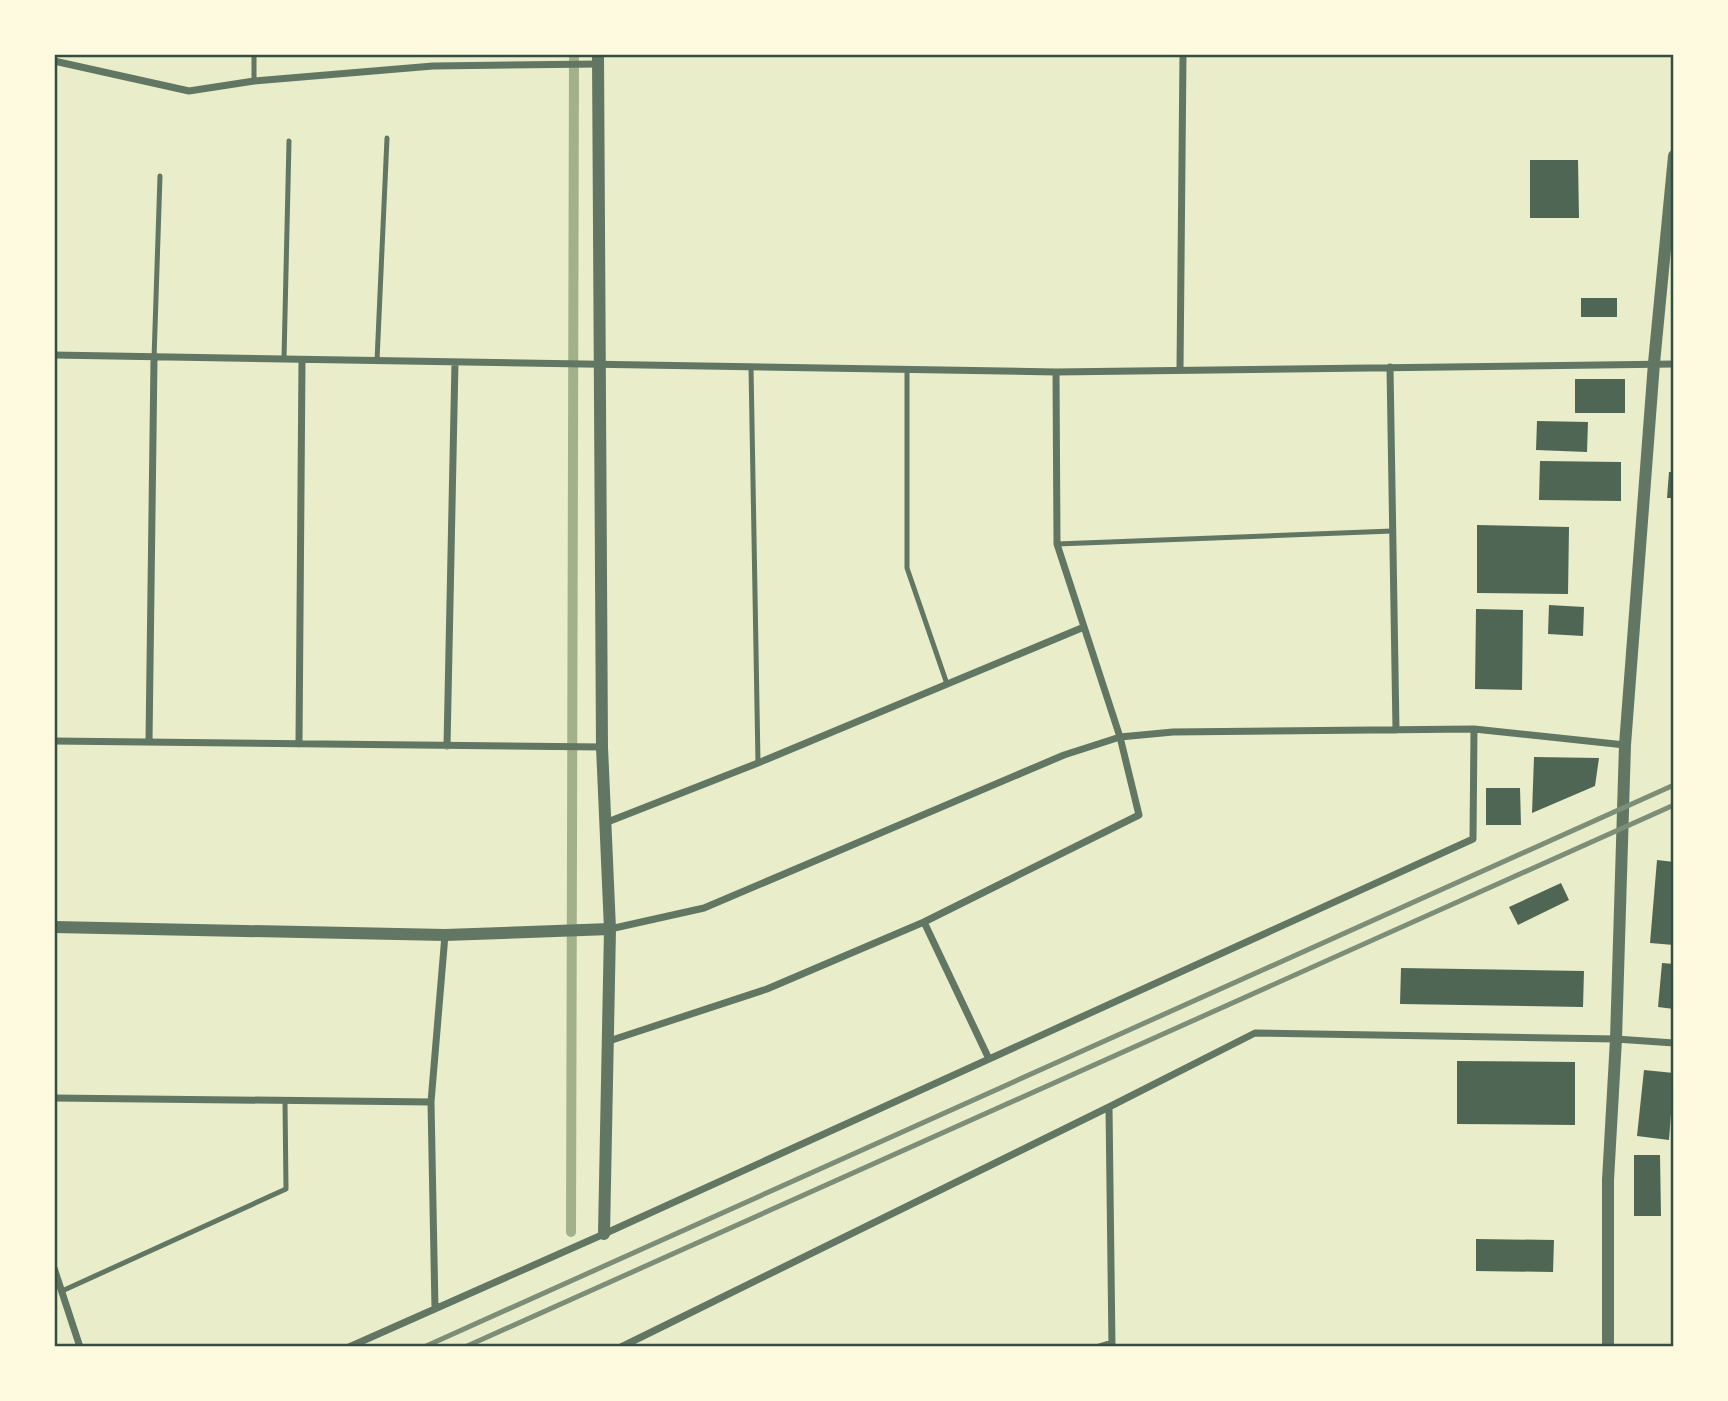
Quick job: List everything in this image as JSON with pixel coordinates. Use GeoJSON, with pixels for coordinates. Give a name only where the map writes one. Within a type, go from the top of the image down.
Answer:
{"type":"FeatureCollection","features":[{"type":"Feature","properties":{"kind":"street"},"geometry":{"type":"LineString","coordinates":[[1180,370],[1183,54]]}},
{"type":"Feature","properties":{"kind":"street"},"geometry":{"type":"LineString","coordinates":[[54,61],[189,91],[254,81],[433,66],[598,59],[602,747],[610,929],[604,1234]]}},
{"type":"Feature","properties":{"kind":"street"},"geometry":{"type":"LineString","coordinates":[[1608,1347],[1608,1180],[1616,1039],[1625,745],[1654,363],[1674,156]]}},
{"type":"Feature","properties":{"kind":"street"},"geometry":{"type":"LineString","coordinates":[[54,355],[155,359],[1056,372],[1654,363],[1674,365]]}},
{"type":"Feature","properties":{"kind":"street"},"geometry":{"type":"LineString","coordinates":[[149,742],[155,359]]}},
{"type":"Feature","properties":{"kind":"street"},"geometry":{"type":"LineString","coordinates":[[299,744],[302,360]]}},
{"type":"Feature","properties":{"kind":"street"},"geometry":{"type":"LineString","coordinates":[[447,746],[454,362]]}},
{"type":"Feature","properties":{"kind":"street"},"geometry":{"type":"LineString","coordinates":[[1390,367],[1396,730]]}},
{"type":"Feature","properties":{"kind":"street"},"geometry":{"type":"LineString","coordinates":[[609,1041],[767,989],[924,922],[1139,815],[1119,737],[1057,544],[1056,372]]}},
{"type":"Feature","properties":{"kind":"street"},"geometry":{"type":"LineString","coordinates":[[605,823],[758,763],[1084,627]]}},
{"type":"Feature","properties":{"kind":"street"},"geometry":{"type":"LineString","coordinates":[[54,927],[445,934],[610,929],[704,908],[1064,755],[1119,737],[1173,732],[1474,729],[1625,745]]}},
{"type":"Feature","properties":{"kind":"street"},"geometry":{"type":"LineString","coordinates":[[349,1347],[1473,839],[1474,729]]}},
{"type":"Feature","properties":{"kind":"street"},"geometry":{"type":"LineString","coordinates":[[54,741],[602,747]]}},
{"type":"Feature","properties":{"kind":"street"},"geometry":{"type":"LineString","coordinates":[[924,922],[989,1059]]}},
{"type":"Feature","properties":{"kind":"street"},"geometry":{"type":"LineString","coordinates":[[435,1309],[430,1102],[445,934]]}},
{"type":"Feature","properties":{"kind":"street"},"geometry":{"type":"LineString","coordinates":[[621,1347],[632,1345],[1255,1033],[1616,1039],[1674,1043]]}},
{"type":"Feature","properties":{"kind":"street"},"geometry":{"type":"LineString","coordinates":[[54,1098],[430,1102]]}},
{"type":"Feature","properties":{"kind":"street"},"geometry":{"type":"LineString","coordinates":[[1099,1347],[1112,1345],[1110,1107]]}},
{"type":"Feature","properties":{"kind":"street"},"geometry":{"type":"LineString","coordinates":[[54,1268],[80,1347]]}},
{"type":"Feature","properties":{"kind":"lane"},"geometry":{"type":"LineString","coordinates":[[254,54],[254,81]]}},
{"type":"Feature","properties":{"kind":"lane"},"geometry":{"type":"LineString","coordinates":[[377,361],[387,138]]}},
{"type":"Feature","properties":{"kind":"lane"},"geometry":{"type":"LineString","coordinates":[[284,359],[289,141]]}},
{"type":"Feature","properties":{"kind":"lane"},"geometry":{"type":"LineString","coordinates":[[155,359],[160,176]]}},
{"type":"Feature","properties":{"kind":"lane"},"geometry":{"type":"LineString","coordinates":[[751,367],[758,763]]}},
{"type":"Feature","properties":{"kind":"lane"},"geometry":{"type":"LineString","coordinates":[[907,370],[907,568],[947,684]]}},
{"type":"Feature","properties":{"kind":"lane"},"geometry":{"type":"LineString","coordinates":[[1057,544],[1392,531]]}},
{"type":"Feature","properties":{"kind":"lane"},"geometry":{"type":"LineString","coordinates":[[62,1291],[286,1189],[285,1101]]}},
{"type":"Feature","properties":{"kind":"building"},"geometry":{"type":"Polygon","coordinates":[[[1530,160],[1578,160],[1579,218],[1530,218],[1530,160]]]}},
{"type":"Feature","properties":{"kind":"building"},"geometry":{"type":"Polygon","coordinates":[[[1581,298],[1617,298],[1617,317],[1581,317],[1581,298]]]}},
{"type":"Feature","properties":{"kind":"building"},"geometry":{"type":"Polygon","coordinates":[[[1575,379],[1625,379],[1625,413],[1575,413],[1575,379]]]}},
{"type":"Feature","properties":{"kind":"building"},"geometry":{"type":"Polygon","coordinates":[[[1537,421],[1588,422],[1587,452],[1536,450],[1537,421]]]}},
{"type":"Feature","properties":{"kind":"building"},"geometry":{"type":"Polygon","coordinates":[[[1540,461],[1621,462],[1621,501],[1539,500],[1540,461]]]}},
{"type":"Feature","properties":{"kind":"building"},"geometry":{"type":"Polygon","coordinates":[[[1669,472],[1674,472],[1674,498],[1667,498],[1669,472]]]}},
{"type":"Feature","properties":{"kind":"building"},"geometry":{"type":"Polygon","coordinates":[[[1477,525],[1569,527],[1568,594],[1477,593],[1477,525]]]}},
{"type":"Feature","properties":{"kind":"building"},"geometry":{"type":"Polygon","coordinates":[[[1549,605],[1584,607],[1583,636],[1548,634],[1549,605]]]}},
{"type":"Feature","properties":{"kind":"building"},"geometry":{"type":"Polygon","coordinates":[[[1476,609],[1523,610],[1522,690],[1475,689],[1476,609]]]}},
{"type":"Feature","properties":{"kind":"building"},"geometry":{"type":"Polygon","coordinates":[[[1534,757],[1599,758],[1595,786],[1532,813],[1534,757]]]}},
{"type":"Feature","properties":{"kind":"building"},"geometry":{"type":"Polygon","coordinates":[[[1486,788],[1520,788],[1521,825],[1486,825],[1486,788]]]}},
{"type":"Feature","properties":{"kind":"building"},"geometry":{"type":"Polygon","coordinates":[[[1657,860],[1674,862],[1674,945],[1650,943],[1657,860]]]}},
{"type":"Feature","properties":{"kind":"building"},"geometry":{"type":"Polygon","coordinates":[[[1561,883],[1569,900],[1518,925],[1509,907],[1561,883]]]}},
{"type":"Feature","properties":{"kind":"building"},"geometry":{"type":"Polygon","coordinates":[[[1662,963],[1674,964],[1674,1009],[1658,1007],[1662,963]]]}},
{"type":"Feature","properties":{"kind":"building"},"geometry":{"type":"Polygon","coordinates":[[[1401,968],[1584,971],[1583,1007],[1400,1004],[1401,968]]]}},
{"type":"Feature","properties":{"kind":"building"},"geometry":{"type":"Polygon","coordinates":[[[1457,1061],[1575,1062],[1575,1125],[1457,1124],[1457,1061]]]}},
{"type":"Feature","properties":{"kind":"building"},"geometry":{"type":"Polygon","coordinates":[[[1644,1070],[1674,1073],[1669,1140],[1637,1136],[1644,1070]]]}},
{"type":"Feature","properties":{"kind":"building"},"geometry":{"type":"Polygon","coordinates":[[[1634,1155],[1660,1155],[1661,1216],[1634,1216],[1634,1155]]]}},
{"type":"Feature","properties":{"kind":"building"},"geometry":{"type":"Polygon","coordinates":[[[1476,1239],[1554,1240],[1553,1272],[1476,1271],[1476,1239]]]}},
{"type":"Feature","properties":{"kind":"waterway"},"geometry":{"type":"LineString","coordinates":[[571,1232],[574,54]]}},
{"type":"Feature","properties":{"kind":"railway"},"geometry":{"type":"LineString","coordinates":[[424,1347],[1674,785]]}},
{"type":"Feature","properties":{"kind":"railway"},"geometry":{"type":"LineString","coordinates":[[465,1347],[1674,805]]}}]}
